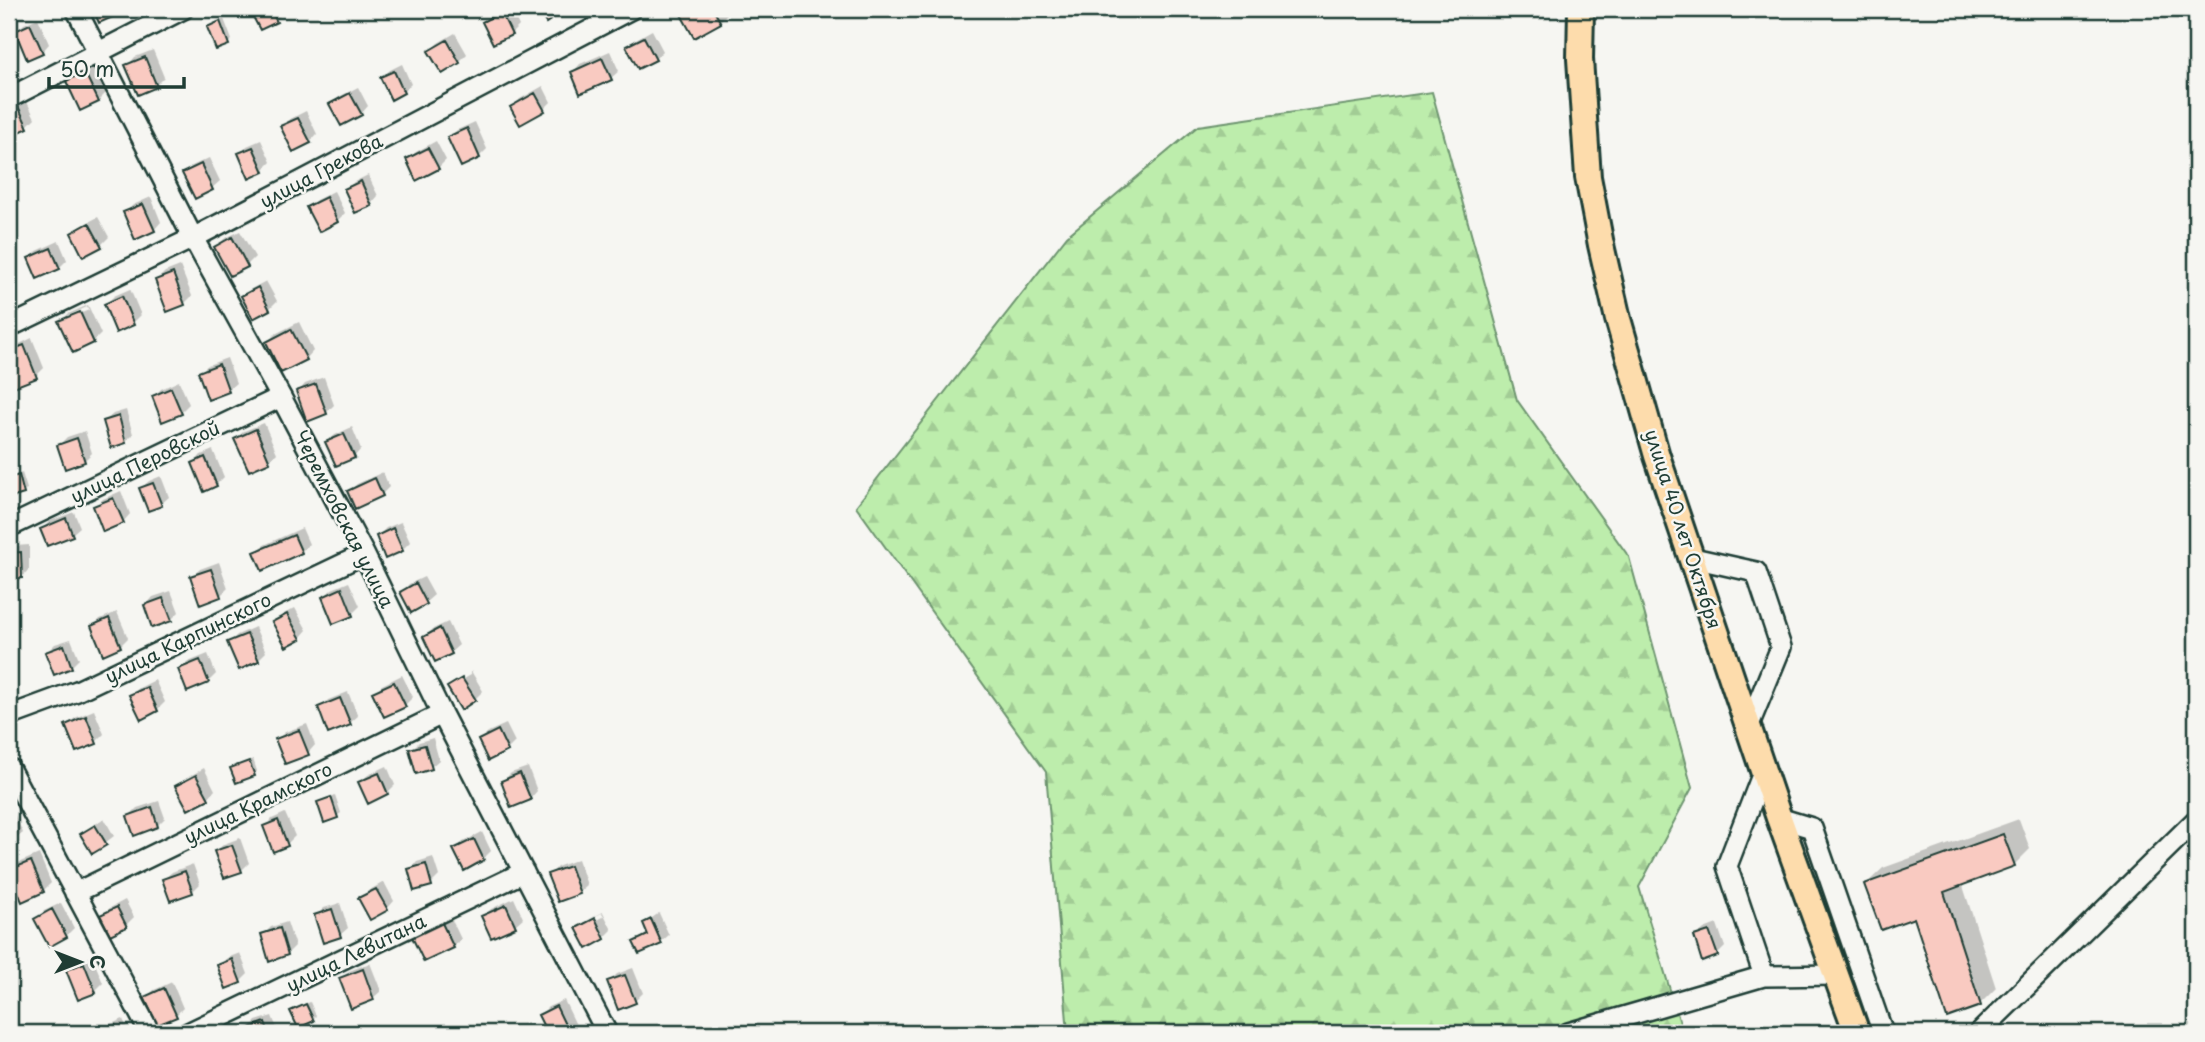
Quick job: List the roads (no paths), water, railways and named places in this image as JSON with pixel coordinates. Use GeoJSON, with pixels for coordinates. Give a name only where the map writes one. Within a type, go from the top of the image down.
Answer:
{"type":"FeatureCollection","features":[{"type":"Feature","properties":{"kind":"main road","name":"улица 40 лет Октября"},"geometry":{"type":"LineString","coordinates":[[1581,9],[1582,109],[1588,177],[1618,319],[1654,444],[1779,818],[1857,1033]]}},
{"type":"Feature","properties":{"kind":"street","name":"Черемховская улица"},"geometry":{"type":"LineString","coordinates":[[76,9],[96,53],[193,238],[281,397],[363,554],[442,714],[607,1033]]}},
{"type":"Feature","properties":{"kind":"street"},"geometry":{"type":"LineString","coordinates":[[9,98],[183,9]]}},
{"type":"Feature","properties":{"kind":"street","name":"улица Грекова"},"geometry":{"type":"LineString","coordinates":[[9,327],[193,238],[631,9]]}},
{"type":"Feature","properties":{"kind":"street","name":"улица Перовской"},"geometry":{"type":"LineString","coordinates":[[9,527],[281,397]]}},
{"type":"Feature","properties":{"kind":"street","name":"улица Карпинского"},"geometry":{"type":"LineString","coordinates":[[9,716],[77,691],[363,554]]}},
{"type":"Feature","properties":{"kind":"street"},"geometry":{"type":"LineString","coordinates":[[1693,558],[1756,572],[1769,610],[1781,647],[1749,724]]}},
{"type":"Feature","properties":{"kind":"street","name":"улица Крамского"},"geometry":{"type":"LineString","coordinates":[[75,892],[442,714]]}},
{"type":"Feature","properties":{"kind":"street"},"geometry":{"type":"LineString","coordinates":[[9,768],[150,1033]]}},
{"type":"Feature","properties":{"kind":"street"},"geometry":{"type":"LineString","coordinates":[[1763,976],[1727,866],[1764,770]]}},
{"type":"Feature","properties":{"kind":"street"},"geometry":{"type":"LineString","coordinates":[[1779,818],[1812,828],[1883,1033]]}},
{"type":"Feature","properties":{"kind":"street"},"geometry":{"type":"LineString","coordinates":[[1979,1033],[2196,820]]}},
{"type":"Feature","properties":{"kind":"street","name":"улица Левитана"},"geometry":{"type":"LineString","coordinates":[[188,1033],[524,872]]}},
{"type":"Feature","properties":{"kind":"street"},"geometry":{"type":"LineString","coordinates":[[1568,1033],[1763,976],[1836,975]]}}]}
